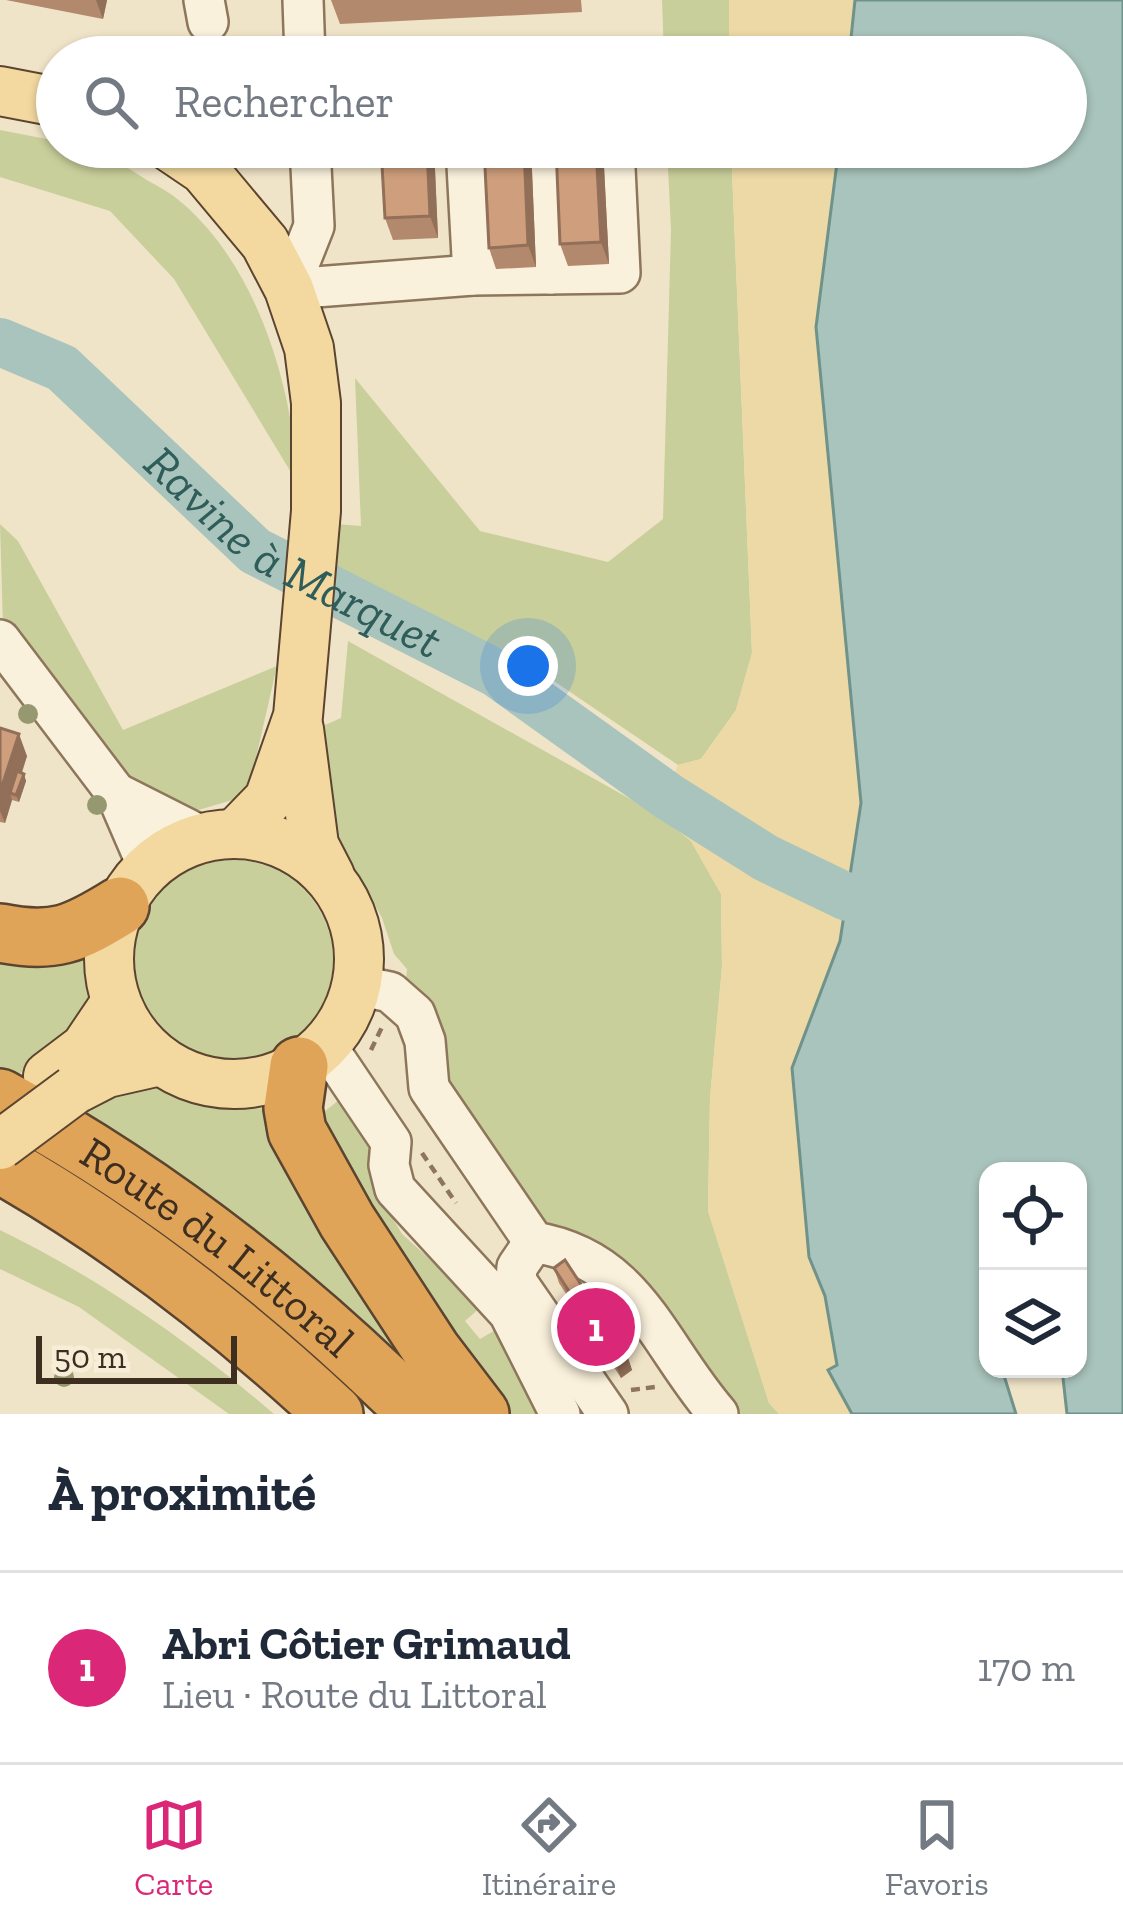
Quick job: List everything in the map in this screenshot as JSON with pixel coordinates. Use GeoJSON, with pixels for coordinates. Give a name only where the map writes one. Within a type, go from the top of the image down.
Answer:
{"type":"FeatureCollection","features":[{"type":"Feature","properties":{"kind":"highway"},"geometry":{"type":"LineString","coordinates":[[0,933],[31,939],[79,932],[134,886]]}},
{"type":"Feature","properties":{"kind":"highway"},"geometry":{"type":"LineString","coordinates":[[312,1055],[293,1108],[297,1131],[347,1221],[432,1351],[480,1414]]}},
{"type":"Feature","properties":{"kind":"highway","name":"Route du Littoral"},"geometry":{"type":"LineString","coordinates":[[40,1088],[52,1126],[196,1220],[337,1334],[418,1414]]}},
{"type":"Feature","properties":{"kind":"highway","name":"Route du Littoral"},"geometry":{"type":"LineString","coordinates":[[0,1164],[152,1265],[258,1345],[334,1414]]}},
{"type":"Feature","properties":{"kind":"highway"},"geometry":{"type":"LineString","coordinates":[[0,1203],[257,1379],[296,1414]]}},
{"type":"Feature","properties":{"kind":"main road"},"geometry":{"type":"LineString","coordinates":[[0,91],[36,98]]}},
{"type":"Feature","properties":{"kind":"main road"},"geometry":{"type":"LineString","coordinates":[[201,168],[265,242],[289,289],[309,349],[316,403],[316,511],[298,716],[314,845],[350,913],[358,948],[356,985],[345,1017],[312,1055],[272,1078],[214,1083],[160,1061],[133,1035],[116,1002],[109,970],[110,937],[134,886],[165,854],[220,835],[269,799],[298,716]]}},
{"type":"Feature","properties":{"kind":"main road"},"geometry":{"type":"LineString","coordinates":[[220,835],[290,846],[332,880]]}},
{"type":"Feature","properties":{"kind":"main road"},"geometry":{"type":"LineString","coordinates":[[0,1113],[40,1088],[85,1048],[116,1002]]}},
{"type":"Feature","properties":{"kind":"main road"},"geometry":{"type":"LineString","coordinates":[[0,1144],[40,1088],[160,1061]]}},
{"type":"Feature","properties":{"kind":"lane"},"geometry":{"type":"LineString","coordinates":[[303,0],[304,36]]}},
{"type":"Feature","properties":{"kind":"lane"},"geometry":{"type":"LineString","coordinates":[[311,168],[314,226],[289,289],[473,275],[620,273],[615,168]]}},
{"type":"Feature","properties":{"kind":"lane"},"geometry":{"type":"LineString","coordinates":[[467,168],[473,275]]}},
{"type":"Feature","properties":{"kind":"lane"},"geometry":{"type":"LineString","coordinates":[[544,168],[551,274]]}},
{"type":"Feature","properties":{"kind":"lane"},"geometry":{"type":"LineString","coordinates":[[0,640],[116,793],[134,886]]}},
{"type":"Feature","properties":{"kind":"lane"},"geometry":{"type":"LineString","coordinates":[[116,793],[220,835]]}},
{"type":"Feature","properties":{"kind":"lane"},"geometry":{"type":"LineString","coordinates":[[356,985],[390,992],[415,1015],[425,1041],[429,1088],[534,1242],[562,1247],[602,1266],[633,1294],[718,1414]]}},
{"type":"Feature","properties":{"kind":"lane"},"geometry":{"type":"LineString","coordinates":[[312,1055],[391,1142],[389,1165],[395,1189],[509,1313],[560,1414]]}},
{"type":"Feature","properties":{"kind":"lane"},"geometry":{"type":"LineString","coordinates":[[534,1242],[517,1267],[516,1281],[604,1409]]}},
{"type":"Feature","properties":{"kind":"path"},"geometry":{"type":"LineString","coordinates":[[410,1136],[460,1208]]}},
{"type":"Feature","properties":{"kind":"path"},"geometry":{"type":"LineString","coordinates":[[604,1409],[622,1391],[691,1382]]}},
{"type":"Feature","properties":{"kind":"green space"},"geometry":{"type":"Polygon","coordinates":[[[662,0],[729,0],[729,36],[663,36],[662,0]]]}},
{"type":"Feature","properties":{"kind":"green space"},"geometry":{"type":"Polygon","coordinates":[[[0,130],[36,137],[36,168],[126,168],[172,195],[208,229],[251,294],[266,331],[288,409],[298,484],[174,279],[110,211],[0,177],[0,130]]]}},
{"type":"Feature","properties":{"kind":"green space"},"geometry":{"type":"Polygon","coordinates":[[[668,168],[732,168],[752,653],[736,710],[701,759],[678,765],[514,654],[337,578],[337,524],[361,526],[355,378],[480,531],[608,562],[663,519],[671,230],[668,168]]]}},
{"type":"Feature","properties":{"kind":"green space"},"geometry":{"type":"Polygon","coordinates":[[[0,524],[18,541],[123,730],[277,666],[250,784],[236,799],[195,811],[148,795],[118,768],[3,627],[0,524]]]}},
{"type":"Feature","properties":{"kind":"green space"},"geometry":{"type":"Polygon","coordinates":[[[348,641],[657,814],[691,841],[721,894],[722,967],[710,1098],[708,1211],[769,1403],[779,1414],[733,1414],[530,1214],[443,1087],[445,1038],[436,1013],[406,979],[407,969],[394,954],[382,918],[340,851],[326,804],[325,725],[341,718],[348,641]]]}},
{"type":"Feature","properties":{"kind":"green space"},"geometry":{"type":"Polygon","coordinates":[[[233,860],[271,867],[304,889],[326,922],[333,960],[326,998],[304,1031],[271,1053],[233,1060],[195,1053],[162,1031],[140,998],[133,960],[140,922],[162,889],[195,867],[233,860]]]}},
{"type":"Feature","properties":{"kind":"green space"},"geometry":{"type":"Polygon","coordinates":[[[0,947],[90,952],[91,978],[82,1015],[62,1042],[11,1080],[0,1073],[0,947]]]}},
{"type":"Feature","properties":{"kind":"green space"},"geometry":{"type":"Polygon","coordinates":[[[150,1082],[187,1100],[213,1106],[272,1109],[389,1315],[391,1354],[70,1116],[100,1093],[150,1082]]]}},
{"type":"Feature","properties":{"kind":"green space"},"geometry":{"type":"Polygon","coordinates":[[[339,1100],[373,1155],[383,1202],[402,1234],[482,1306],[465,1321],[480,1339],[497,1329],[542,1414],[500,1414],[419,1297],[320,1115],[339,1100]]]}},
{"type":"Feature","properties":{"kind":"green space"},"geometry":{"type":"Polygon","coordinates":[[[0,1230],[143,1313],[274,1414],[229,1414],[79,1307],[0,1269],[0,1230]]]}},
{"type":"Feature","properties":{"kind":"sand"},"geometry":{"type":"Polygon","coordinates":[[[729,0],[855,0],[851,36],[729,36],[729,0]]]}},
{"type":"Feature","properties":{"kind":"sand"},"geometry":{"type":"Polygon","coordinates":[[[732,168],[836,168],[816,327],[861,803],[840,941],[792,1068],[809,1256],[825,1296],[837,1366],[829,1371],[852,1414],[779,1414],[769,1403],[708,1211],[710,1098],[722,967],[721,894],[691,841],[657,814],[678,765],[701,759],[736,710],[752,653],[732,168]]]}},
{"type":"Feature","properties":{"kind":"water"},"geometry":{"type":"Polygon","coordinates":[[[855,0],[1123,0],[1123,1414],[1067,1414],[1063,1378],[1087,1378],[1087,1162],[979,1162],[979,1378],[1005,1378],[1016,1414],[852,1414],[828,1370],[837,1365],[825,1296],[809,1257],[792,1068],[840,941],[861,803],[816,327],[836,168],[1087,168],[1087,36],[851,36],[855,0]]]}},
{"type":"Feature","properties":{"kind":"building"},"geometry":{"type":"Polygon","coordinates":[[[382,168],[428,168],[430,216],[385,218],[382,168]]]}},
{"type":"Feature","properties":{"kind":"building"},"geometry":{"type":"Polygon","coordinates":[[[485,168],[525,168],[528,245],[489,248],[485,168]]]}},
{"type":"Feature","properties":{"kind":"building"},"geometry":{"type":"Polygon","coordinates":[[[557,168],[597,168],[601,242],[560,244],[557,168]]]}},
{"type":"Feature","properties":{"kind":"building"},"geometry":{"type":"Polygon","coordinates":[[[0,728],[19,734],[0,792],[0,728]]]}},
{"type":"Feature","properties":{"kind":"building"},"geometry":{"type":"Polygon","coordinates":[[[17,771],[24,774],[16,795],[10,793],[17,771]]]}},
{"type":"Feature","properties":{"kind":"building"},"geometry":{"type":"Polygon","coordinates":[[[565,1260],[627,1355],[615,1363],[554,1268],[565,1260]]]}},
{"type":"Feature","properties":{"kind":"waterway","name":"Ravine à Marquet"},"geometry":{"type":"LineString","coordinates":[[0,342],[62,368],[255,551],[496,673],[669,797],[766,858],[847,897]]}},
{"type":"Feature","properties":{"kind":"place","name":"Abri Côtier Grimaud"},"geometry":{"type":"Point","coordinates":[596,1327]}}]}
